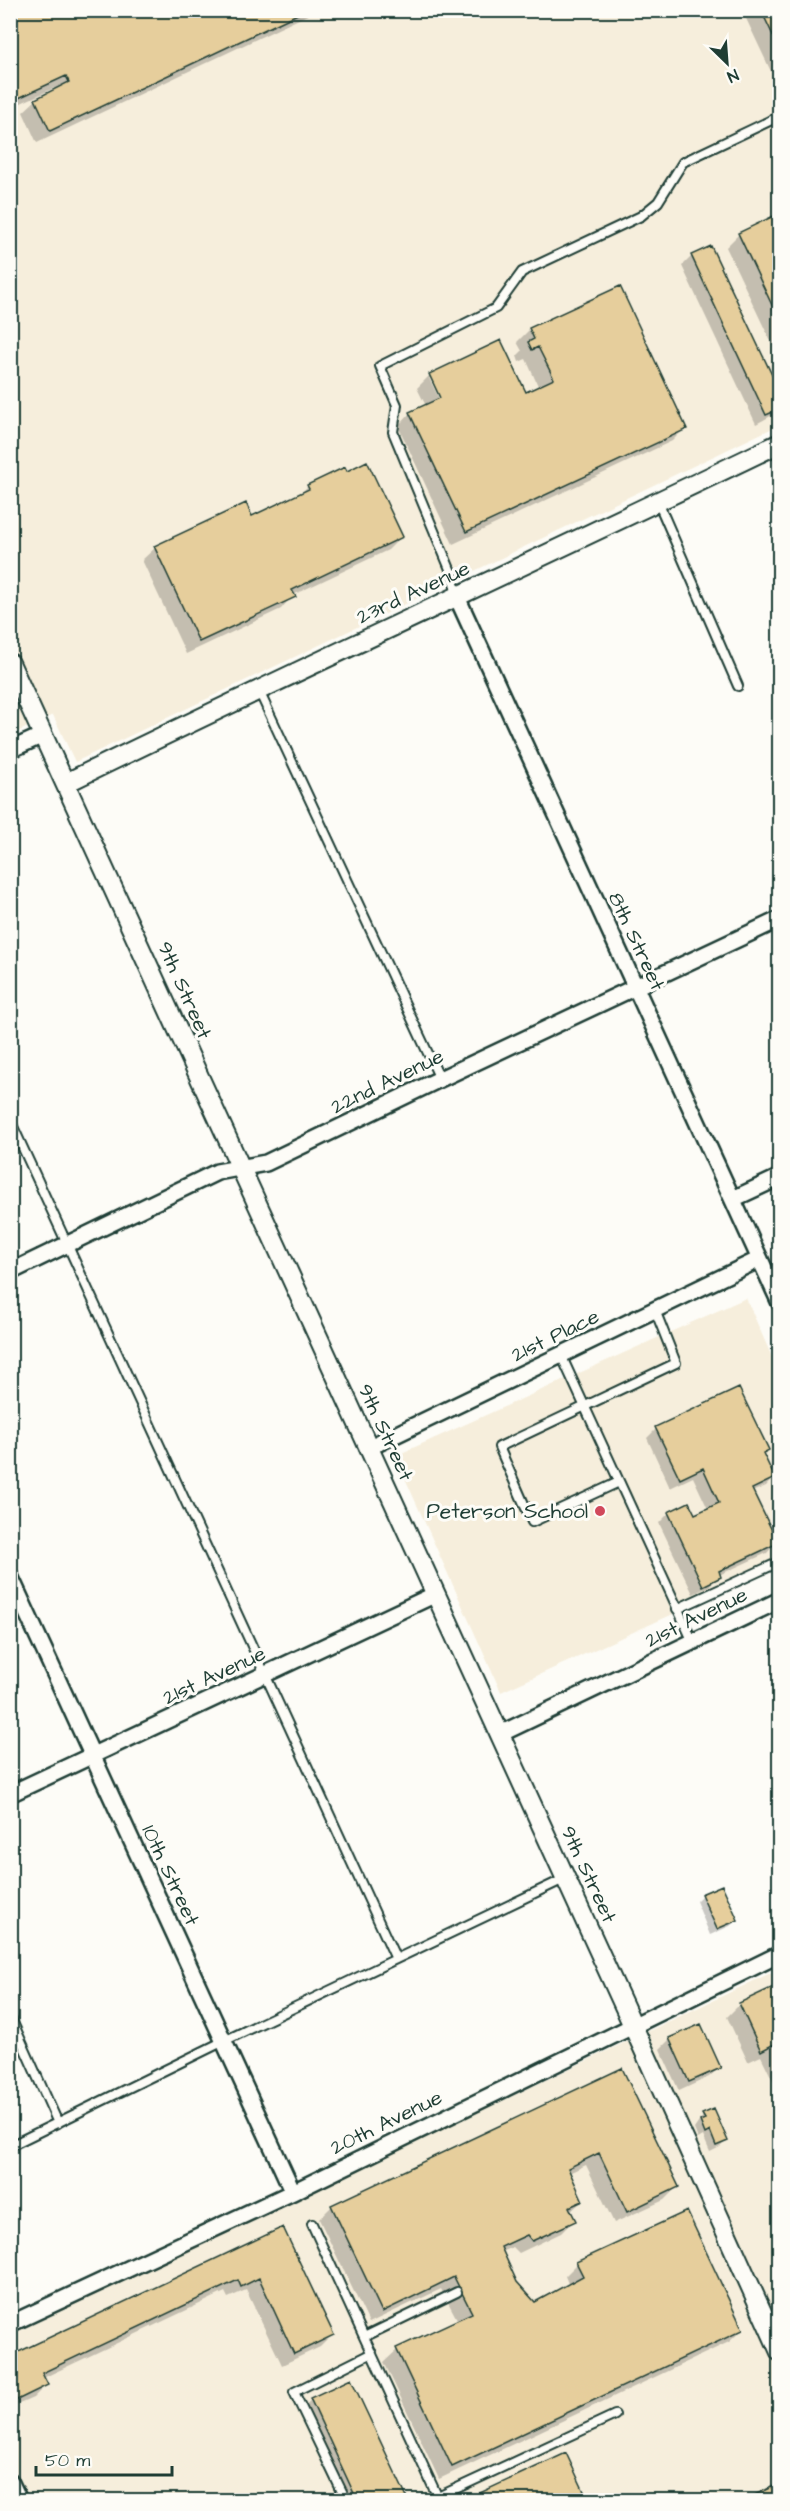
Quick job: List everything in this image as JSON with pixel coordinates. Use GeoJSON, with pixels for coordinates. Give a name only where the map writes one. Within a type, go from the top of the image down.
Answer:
{"type":"FeatureCollection","features":[{"type":"Feature","properties":{"kind":"street","name":"23rd Avenue"},"geometry":{"type":"LineString","coordinates":[[66,783],[258,689],[780,443]]}},
{"type":"Feature","properties":{"kind":"street","name":"8th Street"},"geometry":{"type":"LineString","coordinates":[[457,597],[780,1302]]}},
{"type":"Feature","properties":{"kind":"street","name":"9th Street"},"geometry":{"type":"LineString","coordinates":[[10,663],[566,1878],[780,2352]]}},
{"type":"Feature","properties":{"kind":"street"},"geometry":{"type":"LineString","coordinates":[[10,750],[43,735]]}},
{"type":"Feature","properties":{"kind":"street","name":"22nd Avenue"},"geometry":{"type":"LineString","coordinates":[[10,1272],[217,1172],[266,1163],[440,1078],[780,919]]}},
{"type":"Feature","properties":{"kind":"street"},"geometry":{"type":"LineString","coordinates":[[733,1198],[780,1177]]}},
{"type":"Feature","properties":{"kind":"street","name":"21st Place"},"geometry":{"type":"LineString","coordinates":[[368,1448],[760,1259]]}},
{"type":"Feature","properties":{"kind":"street","name":"10th Street"},"geometry":{"type":"LineString","coordinates":[[10,1576],[293,2192]]}},
{"type":"Feature","properties":{"kind":"street","name":"21st Avenue"},"geometry":{"type":"LineString","coordinates":[[10,1794],[436,1594]]}},
{"type":"Feature","properties":{"kind":"street","name":"21st Avenue"},"geometry":{"type":"LineString","coordinates":[[500,1734],[780,1600]]}},
{"type":"Feature","properties":{"kind":"street","name":"20th Avenue"},"geometry":{"type":"LineString","coordinates":[[10,2324],[293,2192],[632,2024],[780,1954]]}},
{"type":"Feature","properties":{"kind":"street"},"geometry":{"type":"LineString","coordinates":[[10,2481],[19,2500]]}},
{"type":"Feature","properties":{"kind":"lane"},"geometry":{"type":"LineString","coordinates":[[457,597],[452,574],[393,432],[397,405],[380,366],[496,308],[522,272],[642,216],[658,202],[683,162],[780,116]]}},
{"type":"Feature","properties":{"kind":"lane"},"geometry":{"type":"LineString","coordinates":[[658,502],[738,686]]}},
{"type":"Feature","properties":{"kind":"lane"},"geometry":{"type":"LineString","coordinates":[[258,689],[440,1078]]}},
{"type":"Feature","properties":{"kind":"lane"},"geometry":{"type":"LineString","coordinates":[[10,1120],[396,1959]]}},
{"type":"Feature","properties":{"kind":"lane"},"geometry":{"type":"LineString","coordinates":[[619,1482],[532,1522],[499,1447],[676,1363],[655,1310]]}},
{"type":"Feature","properties":{"kind":"lane"},"geometry":{"type":"LineString","coordinates":[[561,1355],[693,1642]]}},
{"type":"Feature","properties":{"kind":"lane"},"geometry":{"type":"LineString","coordinates":[[677,1609],[777,1563],[780,1570]]}},
{"type":"Feature","properties":{"kind":"lane"},"geometry":{"type":"LineString","coordinates":[[10,2146],[566,1878]]}},
{"type":"Feature","properties":{"kind":"lane"},"geometry":{"type":"LineString","coordinates":[[10,2016],[58,2123]]}},
{"type":"Feature","properties":{"kind":"lane"},"geometry":{"type":"LineString","coordinates":[[312,2224],[439,2499],[615,2415]]}},
{"type":"Feature","properties":{"kind":"lane"},"geometry":{"type":"LineString","coordinates":[[364,2337],[457,2292]]}},
{"type":"Feature","properties":{"kind":"lane"},"geometry":{"type":"LineString","coordinates":[[346,2500],[294,2392],[372,2353]]}},
{"type":"Feature","properties":{"kind":"shaded area"},"geometry":{"type":"Polygon","coordinates":[[[11,11],[779,11],[779,425],[75,762],[53,715],[11,735],[11,11]]]}},
{"type":"Feature","properties":{"kind":"shaded area","name":"Peterson School"},"geometry":{"type":"Polygon","coordinates":[[[746,1298],[779,1373],[779,1566],[501,1692],[395,1456],[746,1298]]]}},
{"type":"Feature","properties":{"kind":"shaded area"},"geometry":{"type":"Polygon","coordinates":[[[779,1969],[779,2500],[11,2500],[10,2335],[779,1969]]]}},
{"type":"Feature","properties":{"kind":"building"},"geometry":{"type":"Polygon","coordinates":[[[10,10],[306,10],[50,131],[35,99],[69,82],[66,76],[10,102],[10,10]]]}},
{"type":"Feature","properties":{"kind":"building"},"geometry":{"type":"Polygon","coordinates":[[[761,10],[780,10],[780,50],[761,10]]]}},
{"type":"Feature","properties":{"kind":"building"},"geometry":{"type":"Polygon","coordinates":[[[780,213],[780,322],[738,233],[780,213]]]}},
{"type":"Feature","properties":{"kind":"building"},"geometry":{"type":"Polygon","coordinates":[[[711,246],[780,392],[780,409],[766,415],[691,255],[711,246]]]}},
{"type":"Feature","properties":{"kind":"building"},"geometry":{"type":"Polygon","coordinates":[[[620,286],[687,429],[466,532],[409,412],[440,398],[429,374],[501,340],[526,392],[554,379],[538,347],[532,350],[528,342],[534,339],[529,328],[620,286]]]}},
{"type":"Feature","properties":{"kind":"building"},"geometry":{"type":"Polygon","coordinates":[[[367,461],[403,537],[292,590],[296,597],[199,642],[154,546],[246,503],[252,516],[309,489],[307,485],[345,467],[347,471],[367,461]]]}},
{"type":"Feature","properties":{"kind":"building"},"geometry":{"type":"Polygon","coordinates":[[[739,1388],[769,1450],[763,1453],[777,1477],[752,1489],[778,1543],[719,1571],[721,1577],[703,1586],[668,1512],[689,1502],[695,1514],[719,1503],[703,1468],[680,1479],[655,1427],[739,1388]]]}},
{"type":"Feature","properties":{"kind":"building"},"geometry":{"type":"Polygon","coordinates":[[[722,1885],[738,1920],[717,1929],[701,1894],[722,1885]]]}},
{"type":"Feature","properties":{"kind":"building"},"geometry":{"type":"Polygon","coordinates":[[[780,1984],[780,2056],[774,2044],[761,2051],[739,2003],[780,1984]]]}},
{"type":"Feature","properties":{"kind":"building"},"geometry":{"type":"Polygon","coordinates":[[[701,2024],[721,2068],[689,2082],[669,2038],[701,2024]]]}},
{"type":"Feature","properties":{"kind":"building"},"geometry":{"type":"Polygon","coordinates":[[[622,2068],[679,2187],[627,2212],[599,2153],[568,2168],[583,2201],[569,2207],[576,2221],[532,2241],[527,2235],[501,2247],[517,2282],[535,2302],[583,2276],[576,2262],[687,2211],[743,2330],[452,2467],[396,2348],[472,2313],[454,2277],[382,2312],[331,2205],[622,2068]]]}},
{"type":"Feature","properties":{"kind":"building"},"geometry":{"type":"Polygon","coordinates":[[[714,2109],[728,2141],[716,2146],[710,2131],[705,2134],[700,2121],[705,2119],[702,2114],[714,2109]]]}},
{"type":"Feature","properties":{"kind":"building"},"geometry":{"type":"Polygon","coordinates":[[[283,2227],[334,2335],[294,2354],[259,2278],[241,2287],[238,2280],[42,2373],[48,2385],[11,2403],[10,2356],[283,2227]]]}},
{"type":"Feature","properties":{"kind":"building"},"geometry":{"type":"Polygon","coordinates":[[[351,2379],[408,2500],[357,2500],[310,2398],[351,2379]]]}},
{"type":"Feature","properties":{"kind":"building"},"geometry":{"type":"Polygon","coordinates":[[[566,2453],[588,2500],[467,2499],[566,2453]]]}},
{"type":"Feature","properties":{"kind":"building"},"geometry":{"type":"Polygon","coordinates":[[[780,2483],[780,2500],[744,2500],[780,2483]]]}},
{"type":"Feature","properties":{"kind":"place","name":"Peterson School"},"geometry":{"type":"Point","coordinates":[600,1511]}}]}
